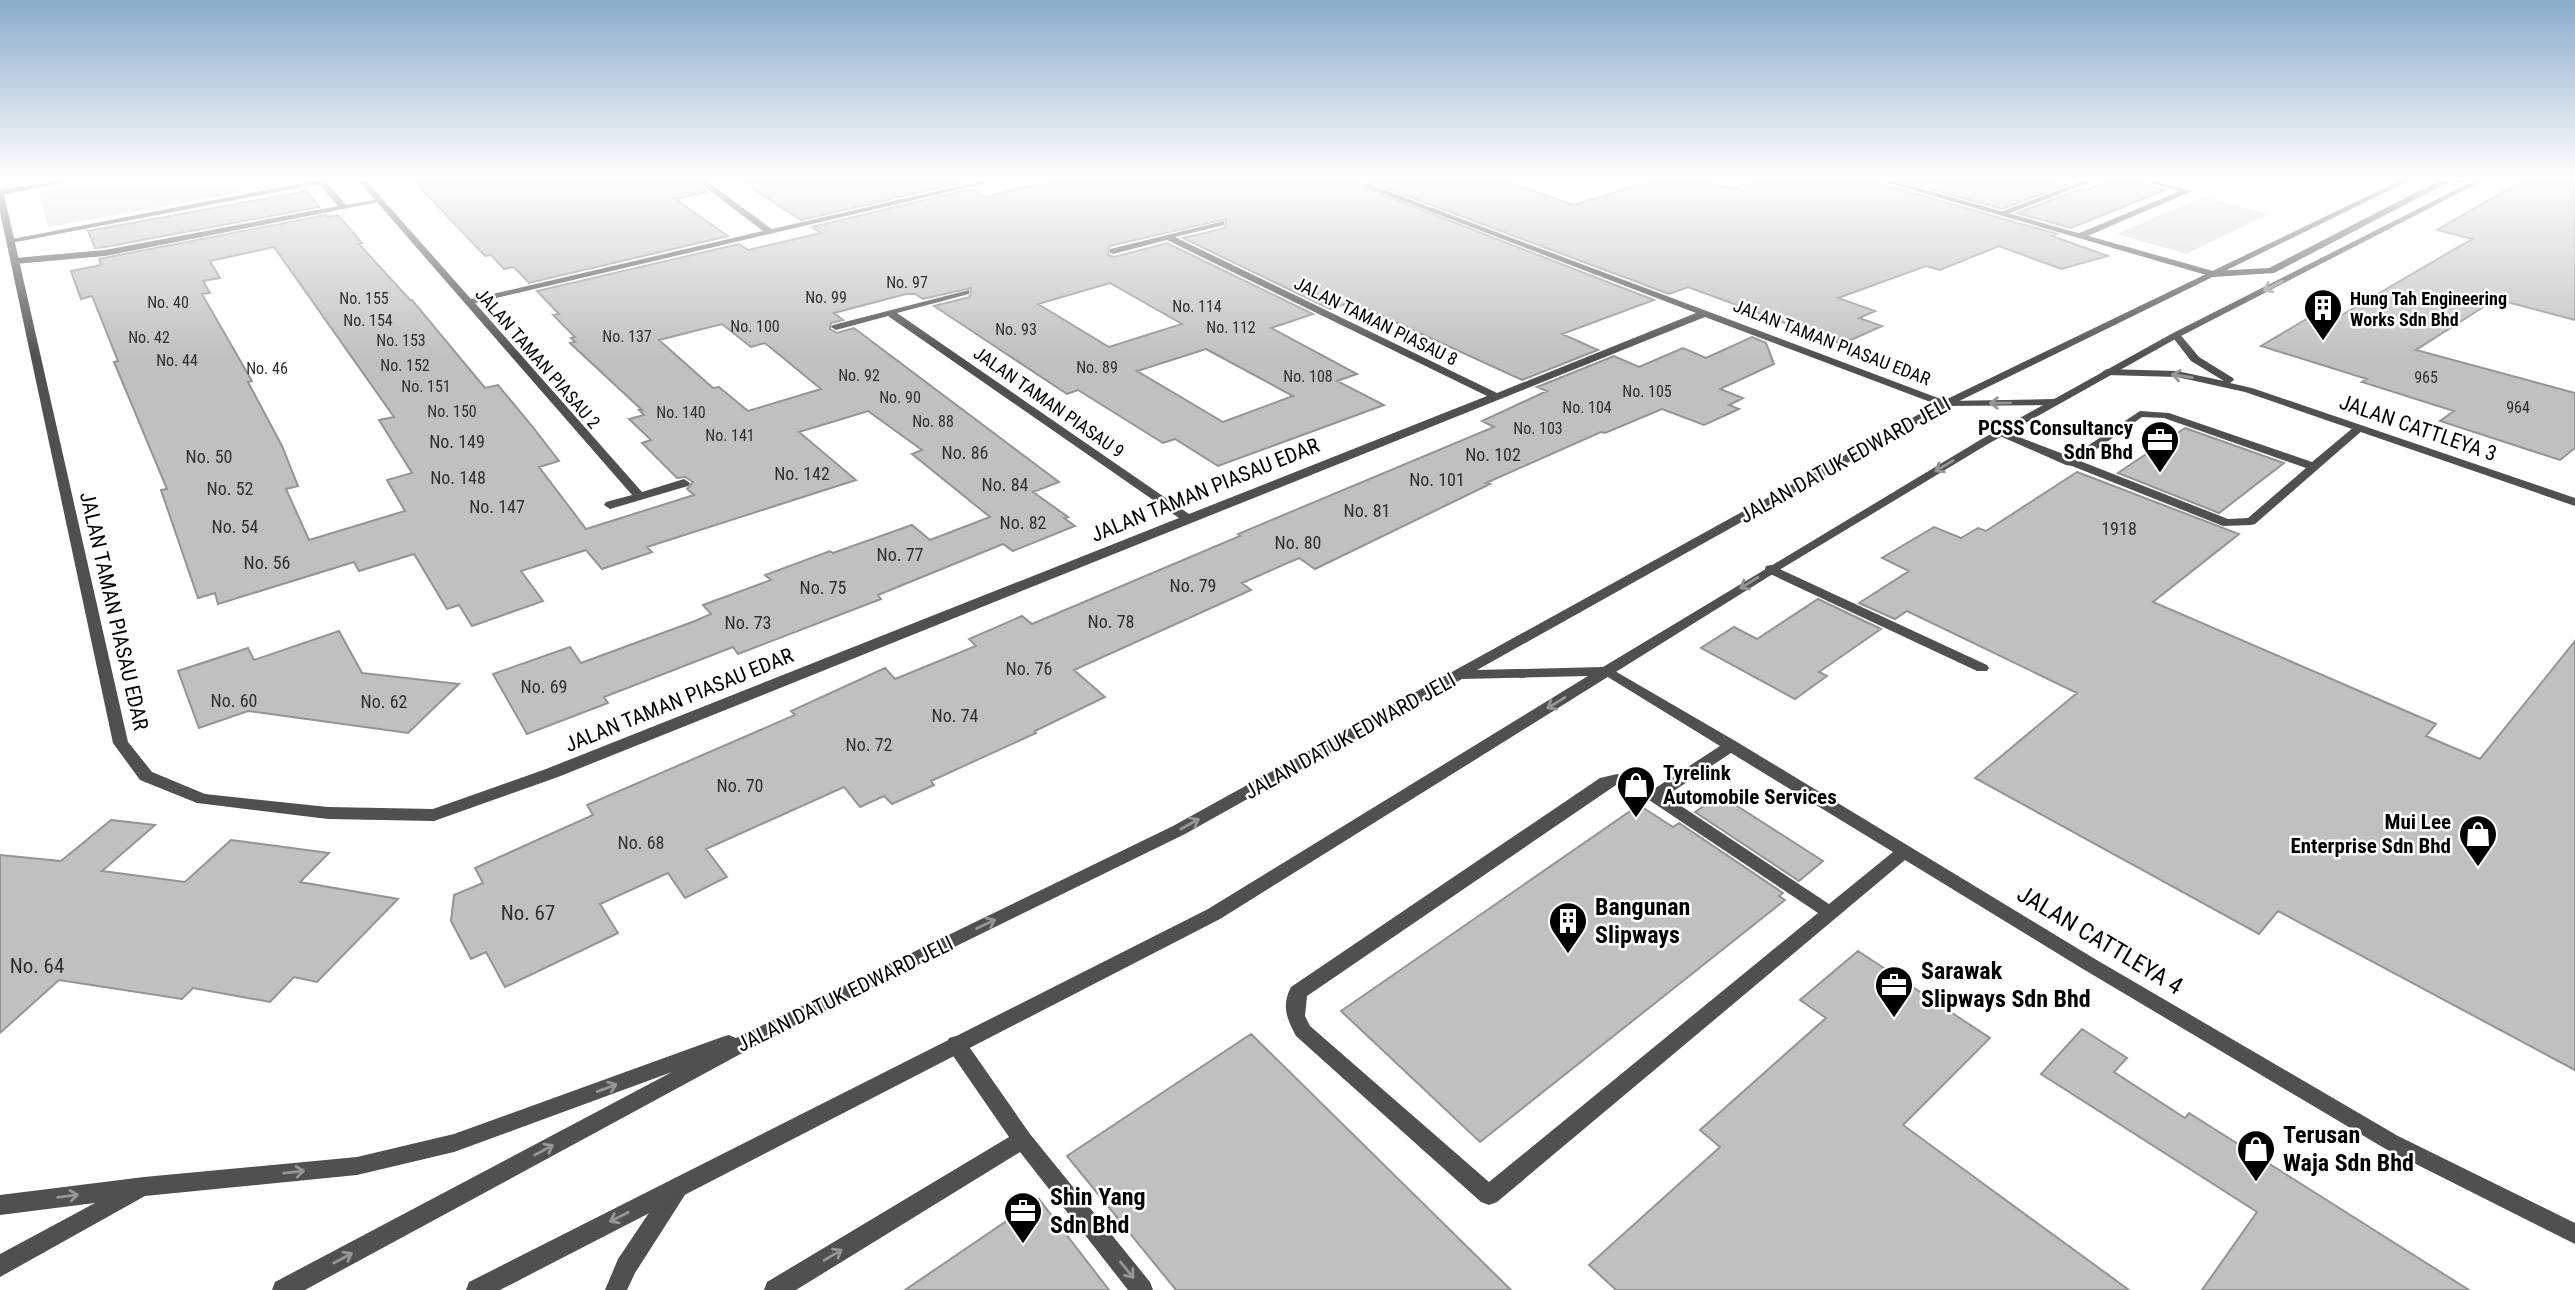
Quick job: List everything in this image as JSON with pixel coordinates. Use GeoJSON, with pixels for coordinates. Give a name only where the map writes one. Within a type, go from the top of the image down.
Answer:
{"type":"FeatureCollection","features":[{"type":"Feature","properties":{"kind":"street"},"geometry":{"type":"LineString","coordinates":[[11,240],[26,237]]}},
{"type":"Feature","properties":{"kind":"street"},"geometry":{"type":"LineString","coordinates":[[69,237],[71,255]]}},
{"type":"Feature","properties":{"kind":"street"},"geometry":{"type":"LineString","coordinates":[[11,262],[105,253],[189,237]]}},
{"type":"Feature","properties":{"kind":"street","name":"JALAN TAMAN PIASAU 2"},"geometry":{"type":"LineString","coordinates":[[412,237],[639,496]]}},
{"type":"Feature","properties":{"kind":"street"},"geometry":{"type":"LineString","coordinates":[[468,302],[748,237]]}},
{"type":"Feature","properties":{"kind":"street"},"geometry":{"type":"LineString","coordinates":[[1113,251],[1167,237]]}},
{"type":"Feature","properties":{"kind":"street","name":"JALAN TAMAN PIASAU 8"},"geometry":{"type":"LineString","coordinates":[[1168,237],[1495,396]]}},
{"type":"Feature","properties":{"kind":"street","name":"JALAN TAMAN PIASAU EDAR"},"geometry":{"type":"LineString","coordinates":[[1504,237],[1945,404]]}},
{"type":"Feature","properties":{"kind":"street"},"geometry":{"type":"LineString","coordinates":[[2084,237],[2213,274],[2271,271],[2337,237]]}},
{"type":"Feature","properties":{"kind":"street","name":"JALAN DATUK EDWARD JELI"},"geometry":{"type":"LineString","coordinates":[[283,1290],[776,1026],[1179,830],[1945,404],[2289,237]]}},
{"type":"Feature","properties":{"kind":"street"},"geometry":{"type":"LineString","coordinates":[[477,1290],[1214,914],[1771,569],[1999,433],[2176,335],[2367,237]]}},
{"type":"Feature","properties":{"kind":"street","name":"JALAN TAMAN PIASAU EDAR"},"geometry":{"type":"LineString","coordinates":[[11,240],[11,262],[121,743],[146,776],[203,799],[328,813],[434,815],[552,773],[1706,313]]}},
{"type":"Feature","properties":{"kind":"street"},"geometry":{"type":"LineString","coordinates":[[836,327],[966,292]]}},
{"type":"Feature","properties":{"kind":"street","name":"JALAN TAMAN PIASAU 9"},"geometry":{"type":"LineString","coordinates":[[890,313],[1188,519]]}},
{"type":"Feature","properties":{"kind":"street","name":"JALAN CATTLEYA 3"},"geometry":{"type":"LineString","coordinates":[[2176,335],[2196,359],[2213,372],[2248,390]]}},
{"type":"Feature","properties":{"kind":"street","name":"JALAN CATTLEYA 3"},"geometry":{"type":"LineString","coordinates":[[2107,372],[2177,374],[2248,390],[2575,502]]}},
{"type":"Feature","properties":{"kind":"street"},"geometry":{"type":"LineString","coordinates":[[1945,404],[2055,402]]}},
{"type":"Feature","properties":{"kind":"street"},"geometry":{"type":"LineString","coordinates":[[2070,463],[2140,414],[2165,415],[2314,467]]}},
{"type":"Feature","properties":{"kind":"street"},"geometry":{"type":"LineString","coordinates":[[1999,433],[2227,523],[2251,521],[2358,429]]}},
{"type":"Feature","properties":{"kind":"street"},"geometry":{"type":"LineString","coordinates":[[610,505],[684,483]]}},
{"type":"Feature","properties":{"kind":"street"},"geometry":{"type":"LineString","coordinates":[[1771,569],[1982,668]]}},
{"type":"Feature","properties":{"kind":"street"},"geometry":{"type":"LineString","coordinates":[[1460,675],[1608,671]]}},
{"type":"Feature","properties":{"kind":"street","name":"JALAN CATTLEYA 4"},"geometry":{"type":"LineString","coordinates":[[1608,671],[2391,1142],[2575,1234]]}},
{"type":"Feature","properties":{"kind":"street"},"geometry":{"type":"LineString","coordinates":[[1655,796],[1732,745]]}},
{"type":"Feature","properties":{"kind":"street"},"geometry":{"type":"LineString","coordinates":[[1830,913],[1655,796],[1617,779],[1606,782],[1298,992],[1295,1016],[1303,1031],[1489,1195],[1905,851]]}},
{"type":"Feature","properties":{"kind":"street"},"geometry":{"type":"LineString","coordinates":[[0,1205],[144,1187],[357,1166],[454,1143],[776,1026]]}},
{"type":"Feature","properties":{"kind":"street"},"geometry":{"type":"LineString","coordinates":[[956,1045],[1023,1140],[1142,1290]]}},
{"type":"Feature","properties":{"kind":"street"},"geometry":{"type":"LineString","coordinates":[[775,1290],[1023,1140]]}},
{"type":"Feature","properties":{"kind":"street"},"geometry":{"type":"LineString","coordinates":[[616,1290],[626,1266],[680,1186]]}},
{"type":"Feature","properties":{"kind":"street"},"geometry":{"type":"LineString","coordinates":[[0,1266],[144,1187]]}},
{"type":"Feature","properties":{"kind":"shaded area"},"geometry":{"type":"Polygon","coordinates":[[[2128,237],[2221,237],[2186,254],[2128,237]]]}},
{"type":"Feature","properties":{"kind":"building"},"geometry":{"type":"Polygon","coordinates":[[[91,237],[157,237],[105,247],[95,248],[91,237]]]}},
{"type":"Feature","properties":{"kind":"building"},"geometry":{"type":"Polygon","coordinates":[[[211,237],[357,237],[362,243],[359,244],[412,300],[485,388],[498,385],[532,426],[559,461],[539,467],[586,529],[694,495],[687,489],[693,482],[685,477],[677,478],[642,443],[651,440],[629,419],[644,415],[639,410],[642,410],[570,343],[575,342],[571,338],[575,337],[553,315],[559,314],[537,291],[739,244],[748,250],[803,237],[1147,237],[1109,246],[1108,255],[1114,257],[1167,243],[1313,314],[1271,328],[1357,374],[1337,381],[1384,405],[1218,466],[1175,439],[1163,443],[1078,390],[1067,394],[934,306],[970,297],[971,288],[923,299],[915,294],[906,294],[834,313],[843,320],[831,323],[830,329],[837,333],[854,328],[1059,482],[1033,492],[1068,517],[1064,518],[1075,526],[1013,551],[1003,544],[878,595],[881,599],[738,654],[733,647],[604,697],[608,703],[527,734],[493,674],[570,647],[581,663],[711,614],[703,605],[771,580],[765,575],[830,551],[833,553],[912,525],[930,540],[990,517],[912,454],[922,450],[868,411],[799,432],[856,480],[647,547],[652,552],[602,569],[586,550],[521,571],[543,601],[472,626],[459,605],[447,609],[414,554],[359,571],[354,562],[218,604],[215,593],[198,598],[161,490],[167,489],[114,362],[118,361],[92,296],[81,299],[71,271],[101,265],[99,259],[211,237]],[[274,247],[210,261],[220,278],[203,281],[210,293],[202,294],[252,381],[248,382],[282,446],[298,486],[286,489],[309,540],[405,511],[387,480],[412,473],[379,420],[394,417],[274,247]],[[1110,283],[1038,304],[1109,347],[1182,324],[1110,283]],[[722,324],[659,340],[713,388],[719,387],[748,411],[821,389],[765,343],[751,347],[722,324]],[[1206,349],[1137,371],[1223,422],[1293,396],[1206,349]]]}},
{"type":"Feature","properties":{"kind":"building"},"geometry":{"type":"Polygon","coordinates":[[[467,237],[723,237],[529,283],[514,267],[504,269],[491,255],[485,256],[467,237]]]}},
{"type":"Feature","properties":{"kind":"building"},"geometry":{"type":"Polygon","coordinates":[[[1492,237],[1654,300],[1562,334],[1598,350],[1522,380],[1352,302],[1330,309],[1183,238],[1492,237]]]}},
{"type":"Feature","properties":{"kind":"building"},"geometry":{"type":"Polygon","coordinates":[[[1518,237],[2055,237],[2108,256],[2061,269],[1999,246],[1940,270],[1926,266],[1838,298],[1875,311],[1859,318],[1882,326],[1842,344],[1688,287],[1669,294],[1518,237]]]}},
{"type":"Feature","properties":{"kind":"building"},"geometry":{"type":"Polygon","coordinates":[[[2465,237],[2575,237],[2575,320],[2496,299],[2416,350],[2575,393],[2575,448],[2560,460],[2440,421],[2454,411],[2362,382],[2367,379],[2261,346],[2310,317],[2328,323],[2472,239],[2465,237]]]}},
{"type":"Feature","properties":{"kind":"building"},"geometry":{"type":"Polygon","coordinates":[[[1752,337],[1766,343],[1774,364],[1720,389],[1743,398],[1729,405],[1739,409],[1704,425],[1662,409],[1605,433],[1601,432],[1486,483],[1490,484],[1315,569],[1299,558],[1242,583],[1251,590],[1074,670],[1105,697],[1035,731],[1036,733],[931,781],[934,785],[892,804],[884,796],[860,807],[844,787],[706,849],[727,877],[685,898],[668,873],[600,904],[618,933],[505,987],[486,952],[471,959],[451,921],[454,895],[483,883],[475,868],[593,815],[587,805],[795,715],[791,711],[885,668],[895,679],[976,646],[969,639],[1022,616],[1032,624],[1240,536],[1238,534],[1494,427],[1482,421],[1547,391],[1537,387],[1614,356],[1639,367],[1683,348],[1706,358],[1752,337]]]}},
{"type":"Feature","properties":{"kind":"building"},"geometry":{"type":"Polygon","coordinates":[[[2185,428],[2284,463],[2219,513],[2118,473],[2185,428]]]}},
{"type":"Feature","properties":{"kind":"building"},"geometry":{"type":"Polygon","coordinates":[[[2077,472],[2239,534],[2153,602],[2436,724],[2426,736],[2480,759],[2575,641],[2575,1070],[2278,911],[2259,934],[1975,778],[2077,693],[1907,611],[1895,619],[1859,603],[1909,571],[1882,558],[1934,527],[1961,538],[1978,528],[1986,531],[2077,472]]]}},
{"type":"Feature","properties":{"kind":"building"},"geometry":{"type":"Polygon","coordinates":[[[1818,599],[1881,629],[1819,672],[1827,676],[1795,699],[1701,648],[1734,627],[1757,639],[1818,599]]]}},
{"type":"Feature","properties":{"kind":"building"},"geometry":{"type":"Polygon","coordinates":[[[339,631],[362,673],[459,684],[408,733],[248,711],[199,728],[178,671],[248,648],[254,660],[339,631]]]}},
{"type":"Feature","properties":{"kind":"building"},"geometry":{"type":"Polygon","coordinates":[[[1720,795],[1823,861],[1799,881],[1695,812],[1720,795]]]}},
{"type":"Feature","properties":{"kind":"building","name":"Bangunan Slipways"},"geometry":{"type":"Polygon","coordinates":[[[1639,805],[1673,827],[1679,823],[1783,893],[1779,896],[1785,900],[1480,1142],[1341,1011],[1639,805]]]}},
{"type":"Feature","properties":{"kind":"building"},"geometry":{"type":"Polygon","coordinates":[[[111,820],[155,825],[102,871],[185,882],[231,840],[329,853],[300,882],[398,899],[317,982],[294,977],[270,1002],[193,988],[182,999],[59,980],[0,1033],[0,855],[61,861],[111,820]]]}},
{"type":"Feature","properties":{"kind":"building"},"geometry":{"type":"Polygon","coordinates":[[[1858,951],[1990,1038],[1903,1125],[2129,1290],[1616,1290],[1589,1265],[1720,1147],[1700,1130],[1826,1018],[1800,1000],[1858,951]]]}},
{"type":"Feature","properties":{"kind":"building","name":"Terusan Waja Sdn Bhd"},"geometry":{"type":"Polygon","coordinates":[[[2082,1029],[2127,1058],[2114,1072],[2185,1118],[2189,1113],[2469,1290],[2202,1290],[2257,1212],[2041,1074],[2082,1029]]]}},
{"type":"Feature","properties":{"kind":"building"},"geometry":{"type":"Polygon","coordinates":[[[1251,1034],[1511,1290],[1176,1290],[1067,1156],[1251,1034]]]}},
{"type":"Feature","properties":{"kind":"building","name":"Shin Yang Sdn Bhd"},"geometry":{"type":"Polygon","coordinates":[[[1039,1199],[1109,1290],[905,1290],[1039,1199]]]}},
{"type":"Feature","properties":{"kind":"place","name":"Hung Tah Engineering Works Sdn Bhd"},"geometry":{"type":"Point","coordinates":[2323,342]}},
{"type":"Feature","properties":{"kind":"place","name":"PCSS Consultancy Sdn Bhd"},"geometry":{"type":"Point","coordinates":[2160,474]}},
{"type":"Feature","properties":{"kind":"place","name":"Tyrelink Automobile Services"},"geometry":{"type":"Point","coordinates":[1636,819]}},
{"type":"Feature","properties":{"kind":"place","name":"Mui Lee Enterprise Sdn Bhd"},"geometry":{"type":"Point","coordinates":[2478,868]}},
{"type":"Feature","properties":{"kind":"place","name":"Bangunan Slipways"},"geometry":{"type":"Point","coordinates":[1568,955]}},
{"type":"Feature","properties":{"kind":"place","name":"Sarawak Slipways Sdn Bhd"},"geometry":{"type":"Point","coordinates":[1894,1019]}},
{"type":"Feature","properties":{"kind":"place","name":"Terusan Waja Sdn Bhd"},"geometry":{"type":"Point","coordinates":[2256,1183]}},
{"type":"Feature","properties":{"kind":"place","name":"Shin Yang Sdn Bhd"},"geometry":{"type":"Point","coordinates":[1023,1245]}}]}
